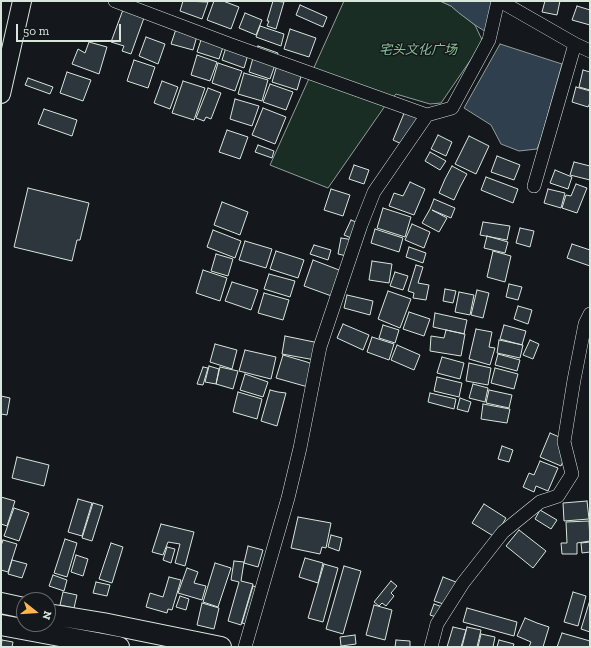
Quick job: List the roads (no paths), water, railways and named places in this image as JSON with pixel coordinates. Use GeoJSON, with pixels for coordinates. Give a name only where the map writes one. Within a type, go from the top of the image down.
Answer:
{"type":"FeatureCollection","features":[{"type":"Feature","properties":{"kind":"main road"},"geometry":{"type":"LineString","coordinates":[[1,603],[16,606]]}},
{"type":"Feature","properties":{"kind":"main road"},"geometry":{"type":"LineString","coordinates":[[56,615],[103,623],[221,647]]}},
{"type":"Feature","properties":{"kind":"main road"},"geometry":{"type":"LineString","coordinates":[[1,625],[119,647]]}},
{"type":"Feature","properties":{"kind":"street"},"geometry":{"type":"LineString","coordinates":[[1,94],[22,1]]}},
{"type":"Feature","properties":{"kind":"street"},"geometry":{"type":"LineString","coordinates":[[115,1],[229,44],[427,115],[452,108],[489,40],[499,1],[590,51]]}},
{"type":"Feature","properties":{"kind":"street"},"geometry":{"type":"LineString","coordinates":[[534,186],[575,44]]}},
{"type":"Feature","properties":{"kind":"street"},"geometry":{"type":"LineString","coordinates":[[245,647],[288,498],[300,448],[320,348],[361,225],[374,192],[427,115]]}},
{"type":"Feature","properties":{"kind":"street"},"geometry":{"type":"LineString","coordinates":[[431,647],[438,624],[463,583],[503,532],[540,502],[558,496],[572,474],[564,442],[585,324],[590,314]]}},
{"type":"Feature","properties":{"kind":"water"},"geometry":{"type":"Polygon","coordinates":[[[440,1],[490,1],[494,3],[486,32],[451,6],[440,1]]]}},
{"type":"Feature","properties":{"kind":"water"},"geometry":{"type":"Polygon","coordinates":[[[500,44],[562,64],[537,149],[519,151],[501,144],[491,125],[464,108],[500,44]]]}},
{"type":"Feature","properties":{"kind":"park label","name":"宅头文化广场"},"geometry":{"type":"Point","coordinates":[418,50]}}]}
